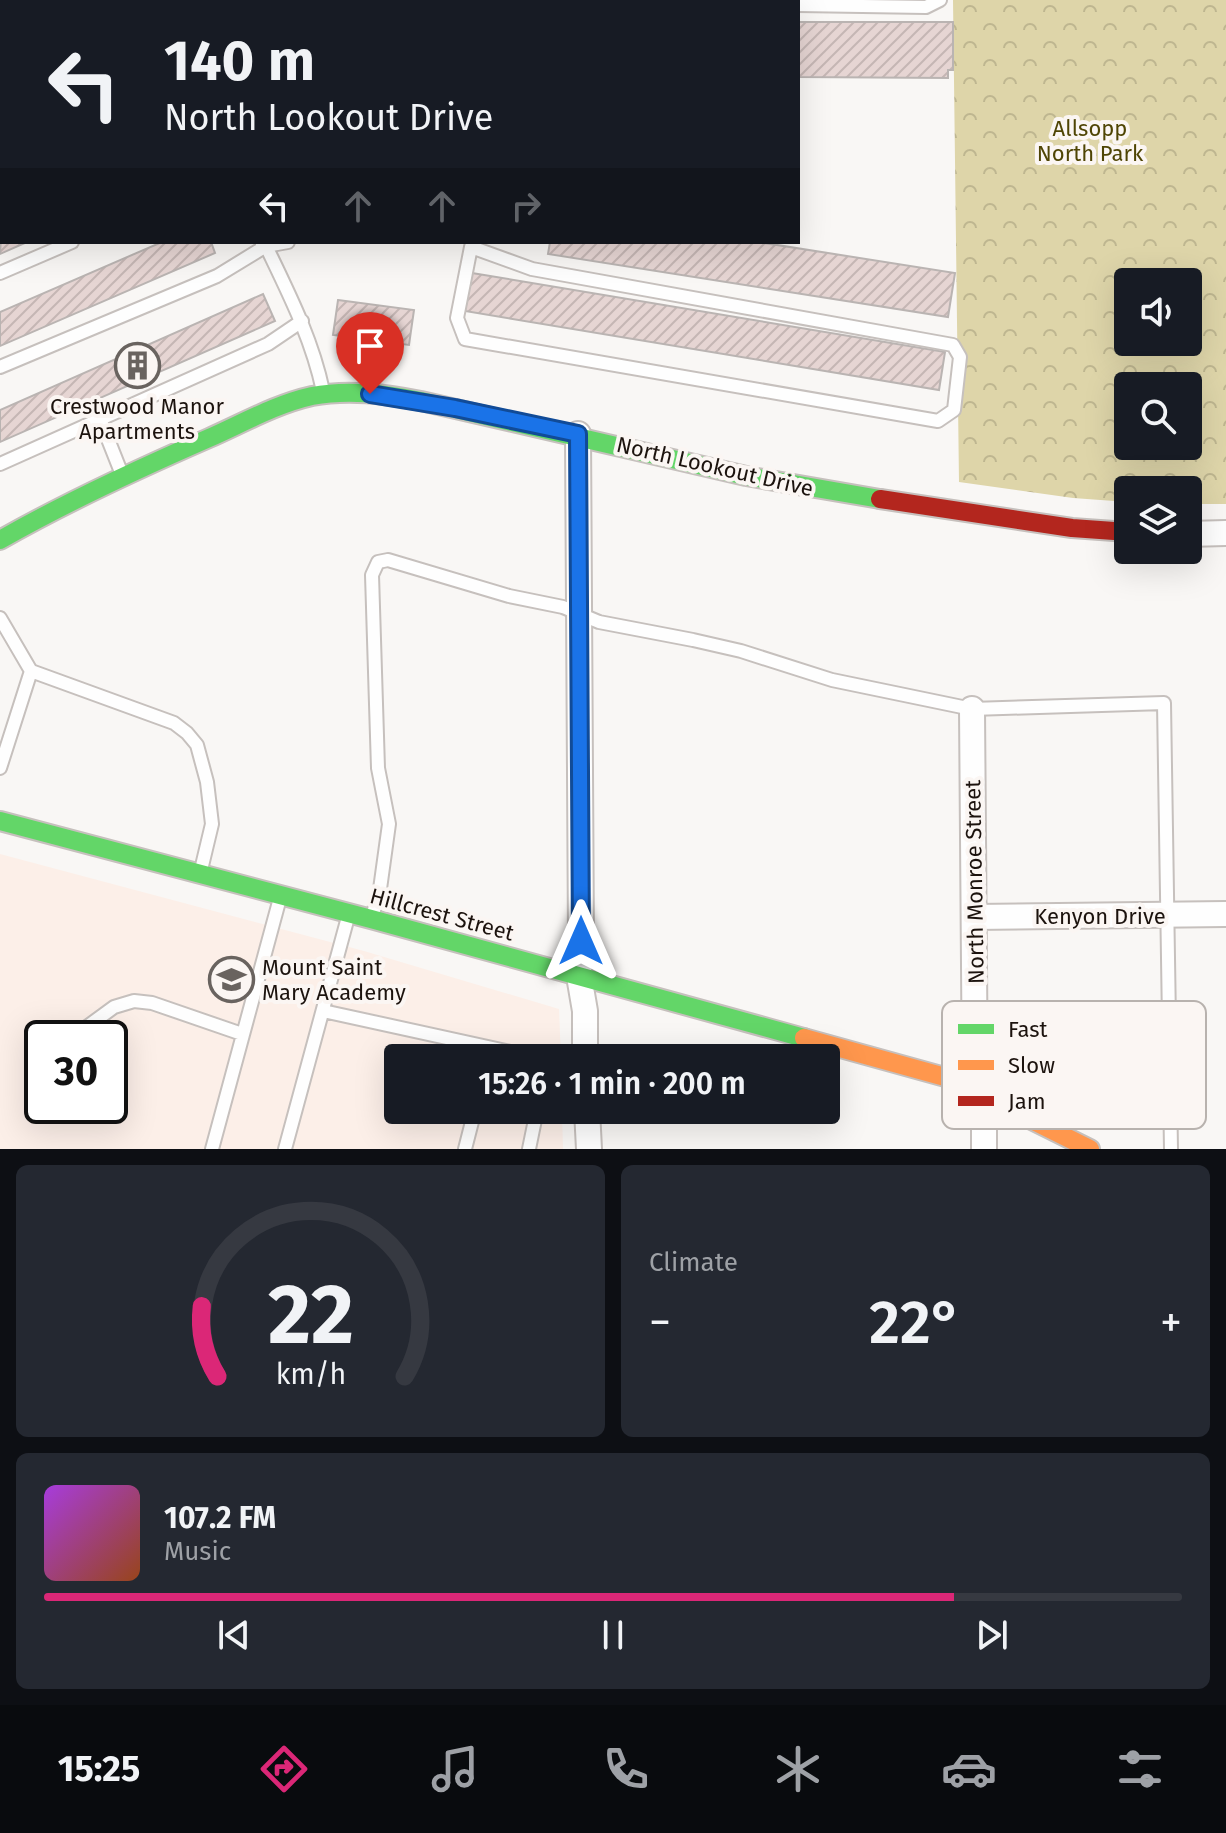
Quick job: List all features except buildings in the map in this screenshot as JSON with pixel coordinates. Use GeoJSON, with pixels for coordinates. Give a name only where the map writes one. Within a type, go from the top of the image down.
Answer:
{"type":"FeatureCollection","features":[{"type":"Feature","properties":{"kind":"street","name":"North Lookout Drive"},"geometry":{"type":"LineString","coordinates":[[0,540],[123,478],[276,409],[324,394],[370,394],[405,399],[578,434],[744,477],[1072,528],[1114,531]]}},
{"type":"Feature","properties":{"kind":"street"},"geometry":{"type":"LineString","coordinates":[[578,434],[579,976],[585,1011],[585,1044]]}},
{"type":"Feature","properties":{"kind":"street"},"geometry":{"type":"LineString","coordinates":[[1202,534],[1226,533]]}},
{"type":"Feature","properties":{"kind":"street","name":"North Monroe Street"},"geometry":{"type":"LineString","coordinates":[[972,709],[974,1001]]}},
{"type":"Feature","properties":{"kind":"street","name":"Hillcrest Street"},"geometry":{"type":"LineString","coordinates":[[0,821],[349,913],[942,1076]]}},
{"type":"Feature","properties":{"kind":"street","name":"Kenyon Drive"},"geometry":{"type":"LineString","coordinates":[[974,917],[1226,914]]}},
{"type":"Feature","properties":{"kind":"street"},"geometry":{"type":"LineString","coordinates":[[588,1124],[589,1149]]}},
{"type":"Feature","properties":{"kind":"street","name":"Hillcrest Street"},"geometry":{"type":"LineString","coordinates":[[1050,1129],[1090,1149]]}},
{"type":"Feature","properties":{"kind":"lane"},"geometry":{"type":"LineString","coordinates":[[800,5],[926,7],[940,0]]}},
{"type":"Feature","properties":{"kind":"lane"},"geometry":{"type":"LineString","coordinates":[[0,273],[67,244]]}},
{"type":"Feature","properties":{"kind":"lane"},"geometry":{"type":"LineString","coordinates":[[0,367],[217,276],[263,244],[302,321],[324,394]]}},
{"type":"Feature","properties":{"kind":"lane"},"geometry":{"type":"LineString","coordinates":[[472,245],[532,269],[953,345],[960,357],[954,410],[938,421],[465,339],[457,318],[472,245]]}},
{"type":"Feature","properties":{"kind":"lane"},"geometry":{"type":"LineString","coordinates":[[0,464],[268,344],[302,321]]}},
{"type":"Feature","properties":{"kind":"lane"},"geometry":{"type":"LineString","coordinates":[[100,419],[123,478]]}},
{"type":"Feature","properties":{"kind":"lane"},"geometry":{"type":"LineString","coordinates":[[371,919],[380,889],[389,824],[378,768],[373,568],[378,562],[388,560],[509,596],[563,607],[599,622],[741,651],[832,680],[972,709],[1164,703],[1169,1001]]}},
{"type":"Feature","properties":{"kind":"lane"},"geometry":{"type":"LineString","coordinates":[[0,618],[31,671],[174,723],[197,745],[212,809],[212,824],[200,873]]}},
{"type":"Feature","properties":{"kind":"lane"},"geometry":{"type":"LineString","coordinates":[[0,768],[31,671]]}},
{"type":"Feature","properties":{"kind":"lane"},"geometry":{"type":"LineString","coordinates":[[212,1149],[281,895]]}},
{"type":"Feature","properties":{"kind":"lane"},"geometry":{"type":"LineString","coordinates":[[285,1149],[349,913]]}},
{"type":"Feature","properties":{"kind":"lane"},"geometry":{"type":"LineString","coordinates":[[96,1020],[114,1007],[134,1001],[152,1003],[242,1034]]}},
{"type":"Feature","properties":{"kind":"lane"},"geometry":{"type":"LineString","coordinates":[[323,1011],[453,1044]]}},
{"type":"Feature","properties":{"kind":"lane"},"geometry":{"type":"LineString","coordinates":[[465,1149],[471,1124]]}},
{"type":"Feature","properties":{"kind":"lane"},"geometry":{"type":"LineString","coordinates":[[529,1149],[534,1124]]}},
{"type":"Feature","properties":{"kind":"lane"},"geometry":{"type":"LineString","coordinates":[[1171,1129],[1171,1149]]}},
{"type":"Feature","properties":{"kind":"shaded area","name":"Mount Saint Mary Academy"},"geometry":{"type":"Polygon","coordinates":[[[0,854],[364,951],[559,1009],[560,1044],[384,1044],[384,1124],[562,1124],[563,1149],[0,1149],[0,854]]]}},
{"type":"Feature","properties":{"kind":"green space","name":"Allsopp North Park"},"geometry":{"type":"Polygon","coordinates":[[[953,0],[1226,0],[1226,504],[1202,504],[1202,476],[1114,476],[1114,501],[959,482],[953,0]]]}},
{"type":"Feature","properties":{"kind":"traffic: fast"},"geometry":{"type":"LineString","coordinates":[[0,540],[103,486],[260,414],[299,399],[339,393],[380,394],[421,401],[746,476],[880,499]]}},
{"type":"Feature","properties":{"kind":"traffic: fast"},"geometry":{"type":"LineString","coordinates":[[0,821],[804,1038]]}},
{"type":"Feature","properties":{"kind":"traffic: slow"},"geometry":{"type":"LineString","coordinates":[[804,1038],[942,1076]]}},
{"type":"Feature","properties":{"kind":"traffic: slow"},"geometry":{"type":"LineString","coordinates":[[1050,1129],[1090,1149]]}},
{"type":"Feature","properties":{"kind":"traffic: jam"},"geometry":{"type":"LineString","coordinates":[[880,499],[1072,528],[1114,531]]}},
{"type":"Feature","properties":{"kind":"place","name":"Crestwood Manor Apartments"},"geometry":{"type":"Point","coordinates":[137,365]}},
{"type":"Feature","properties":{"kind":"place","name":"Mount Saint Mary Academy"},"geometry":{"type":"Point","coordinates":[231,980]}},
{"type":"Feature","properties":{"kind":"route"},"geometry":{"type":"LineString","coordinates":[[370,394],[578,434],[581,941]]}}]}
